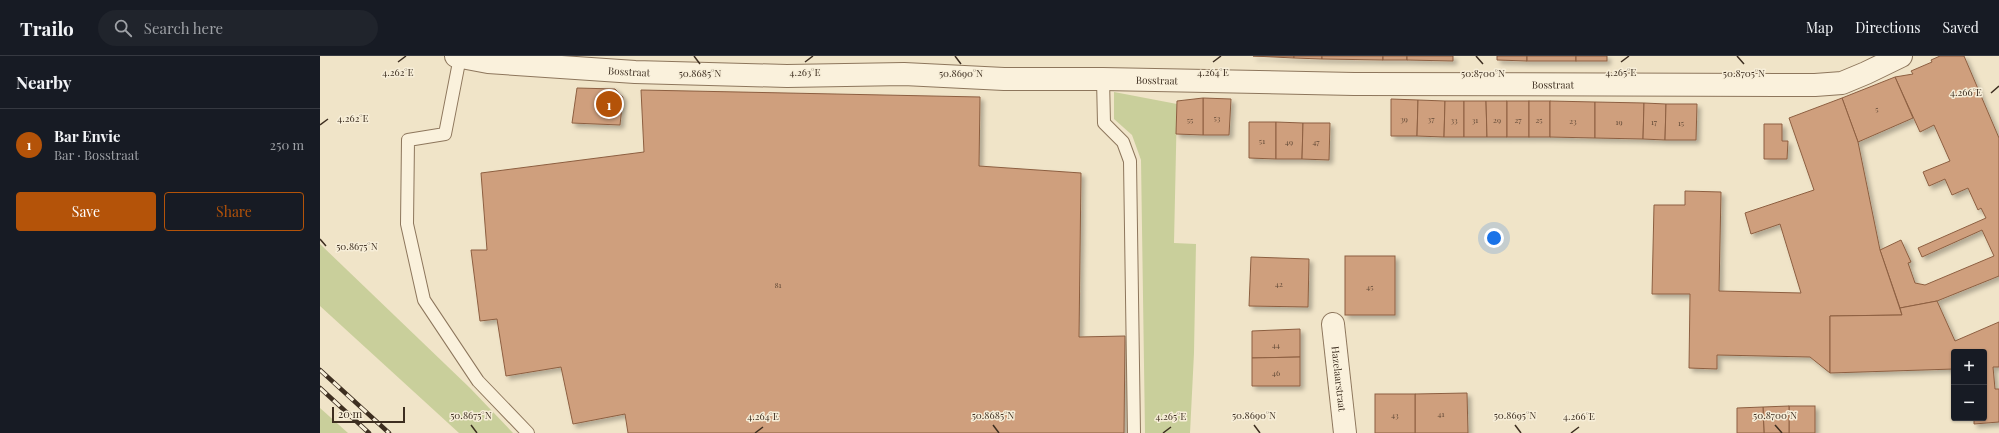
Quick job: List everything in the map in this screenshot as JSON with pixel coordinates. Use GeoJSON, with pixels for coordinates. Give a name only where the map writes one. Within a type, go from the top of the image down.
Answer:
{"type":"FeatureCollection","features":[{"type":"Feature","properties":{"kind":"street","name":"Bosstraat"},"geometry":{"type":"LineString","coordinates":[[458,56],[635,72],[787,76],[904,65],[1004,79],[1103,79],[1354,84],[1815,85],[1842,82],[1866,73],[1901,56]]}},
{"type":"Feature","properties":{"kind":"street","name":"Hazelaarstraat"},"geometry":{"type":"LineString","coordinates":[[1333,324],[1345,433]]}},
{"type":"Feature","properties":{"kind":"lane"},"geometry":{"type":"LineString","coordinates":[[458,56],[445,134],[408,140],[407,224],[424,300],[478,381],[528,433]]}},
{"type":"Feature","properties":{"kind":"lane"},"geometry":{"type":"LineString","coordinates":[[1103,79],[1104,123],[1123,142],[1130,162],[1134,433]]}},
{"type":"Feature","properties":{"kind":"green space"},"geometry":{"type":"Polygon","coordinates":[[[1114,92],[1177,104],[1174,243],[1196,244],[1194,353],[1190,433],[1145,433],[1141,160],[1132,135],[1114,119],[1114,92]]]}},
{"type":"Feature","properties":{"kind":"green space"},"geometry":{"type":"Polygon","coordinates":[[[320,244],[470,388],[513,433],[459,433],[320,306],[320,244]]]}},
{"type":"Feature","properties":{"kind":"green space"},"geometry":{"type":"Polygon","coordinates":[[[320,408],[348,433],[320,433],[320,408]]]}},
{"type":"Feature","properties":{"kind":"building"},"geometry":{"type":"Polygon","coordinates":[[[1253,56],[1294,56],[1294,58],[1253,56]]]}},
{"type":"Feature","properties":{"kind":"building"},"geometry":{"type":"Polygon","coordinates":[[[1294,56],[1322,56],[1322,59],[1294,58],[1294,56]]]}},
{"type":"Feature","properties":{"kind":"building"},"geometry":{"type":"Polygon","coordinates":[[[1322,56],[1383,56],[1383,60],[1322,59],[1322,56]]]}},
{"type":"Feature","properties":{"kind":"building"},"geometry":{"type":"Polygon","coordinates":[[[1383,56],[1407,56],[1407,60],[1383,60],[1383,56]]]}},
{"type":"Feature","properties":{"kind":"building"},"geometry":{"type":"Polygon","coordinates":[[[1407,56],[1453,56],[1453,61],[1407,60],[1407,56]]]}},
{"type":"Feature","properties":{"kind":"building"},"geometry":{"type":"Polygon","coordinates":[[[1497,56],[1527,56],[1527,61],[1497,60],[1497,56]]]}},
{"type":"Feature","properties":{"kind":"building"},"geometry":{"type":"Polygon","coordinates":[[[1527,56],[1576,56],[1576,61],[1527,61],[1527,56]]]}},
{"type":"Feature","properties":{"kind":"building"},"geometry":{"type":"Polygon","coordinates":[[[1576,56],[1607,56],[1607,61],[1576,61],[1576,56]]]}},
{"type":"Feature","properties":{"kind":"building"},"geometry":{"type":"Polygon","coordinates":[[[1940,56],[1964,56],[1999,138],[1999,276],[1937,301],[1900,308],[1880,250],[1901,240],[1911,262],[1908,263],[1915,283],[1925,285],[1994,256],[1982,230],[1922,257],[1918,248],[1986,218],[1981,208],[1978,210],[1968,188],[1952,195],[1945,179],[1929,186],[1923,172],[1950,161],[1934,125],[1920,132],[1895,77],[1913,74],[1911,71],[1932,62],[1931,60],[1940,56]]]}},
{"type":"Feature","properties":{"kind":"building"},"geometry":{"type":"Polygon","coordinates":[[[1895,77],[1913,118],[1858,142],[1842,98],[1895,77]]]}},
{"type":"Feature","properties":{"kind":"building"},"geometry":{"type":"Polygon","coordinates":[[[577,88],[615,89],[623,97],[620,125],[572,123],[577,88]]]}},
{"type":"Feature","properties":{"kind":"building"},"geometry":{"type":"Polygon","coordinates":[[[641,90],[980,97],[979,166],[1081,173],[1079,337],[1125,336],[1124,433],[628,433],[625,414],[573,424],[561,367],[506,376],[497,319],[480,321],[471,250],[487,250],[481,173],[644,152],[641,90]]]}},
{"type":"Feature","properties":{"kind":"building"},"geometry":{"type":"Polygon","coordinates":[[[1203,98],[1231,99],[1229,135],[1203,135],[1203,98]]]}},
{"type":"Feature","properties":{"kind":"building"},"geometry":{"type":"Polygon","coordinates":[[[1203,98],[1203,135],[1176,134],[1177,101],[1203,98]]]}},
{"type":"Feature","properties":{"kind":"building"},"geometry":{"type":"Polygon","coordinates":[[[1842,98],[1858,142],[1880,250],[1902,315],[1830,316],[1830,373],[1810,357],[1717,355],[1717,369],[1689,368],[1690,294],[1652,294],[1654,205],[1685,205],[1685,191],[1721,192],[1719,291],[1801,293],[1780,224],[1751,234],[1745,213],[1814,190],[1789,118],[1842,98]]]}},
{"type":"Feature","properties":{"kind":"building"},"geometry":{"type":"Polygon","coordinates":[[[1391,99],[1418,100],[1417,136],[1391,136],[1391,99]]]}},
{"type":"Feature","properties":{"kind":"building"},"geometry":{"type":"Polygon","coordinates":[[[1418,100],[1445,101],[1444,137],[1417,136],[1418,100]]]}},
{"type":"Feature","properties":{"kind":"building"},"geometry":{"type":"Polygon","coordinates":[[[1445,101],[1464,101],[1464,137],[1444,137],[1445,101]]]}},
{"type":"Feature","properties":{"kind":"building"},"geometry":{"type":"Polygon","coordinates":[[[1464,101],[1486,101],[1487,137],[1464,137],[1464,101]]]}},
{"type":"Feature","properties":{"kind":"building"},"geometry":{"type":"Polygon","coordinates":[[[1486,101],[1507,101],[1507,137],[1487,137],[1486,101]]]}},
{"type":"Feature","properties":{"kind":"building"},"geometry":{"type":"Polygon","coordinates":[[[1507,101],[1529,101],[1529,137],[1507,137],[1507,101]]]}},
{"type":"Feature","properties":{"kind":"building"},"geometry":{"type":"Polygon","coordinates":[[[1529,101],[1550,101],[1550,137],[1529,137],[1529,101]]]}},
{"type":"Feature","properties":{"kind":"building"},"geometry":{"type":"Polygon","coordinates":[[[1550,101],[1595,102],[1595,138],[1550,137],[1550,101]]]}},
{"type":"Feature","properties":{"kind":"building"},"geometry":{"type":"Polygon","coordinates":[[[1595,102],[1644,103],[1643,139],[1595,138],[1595,102]]]}},
{"type":"Feature","properties":{"kind":"building"},"geometry":{"type":"Polygon","coordinates":[[[1644,103],[1666,104],[1665,140],[1643,139],[1644,103]]]}},
{"type":"Feature","properties":{"kind":"building"},"geometry":{"type":"Polygon","coordinates":[[[1666,104],[1697,104],[1696,140],[1665,140],[1666,104]]]}},
{"type":"Feature","properties":{"kind":"building"},"geometry":{"type":"Polygon","coordinates":[[[1249,122],[1276,122],[1276,159],[1249,158],[1249,122]]]}},
{"type":"Feature","properties":{"kind":"building"},"geometry":{"type":"Polygon","coordinates":[[[1276,122],[1303,123],[1302,159],[1276,159],[1276,122]]]}},
{"type":"Feature","properties":{"kind":"building"},"geometry":{"type":"Polygon","coordinates":[[[1303,123],[1330,123],[1329,160],[1302,159],[1303,123]]]}},
{"type":"Feature","properties":{"kind":"building"},"geometry":{"type":"Polygon","coordinates":[[[1764,124],[1782,124],[1782,141],[1788,141],[1787,159],[1764,159],[1764,124]]]}},
{"type":"Feature","properties":{"kind":"building"},"geometry":{"type":"Polygon","coordinates":[[[1345,256],[1395,256],[1395,315],[1345,315],[1345,256]]]}},
{"type":"Feature","properties":{"kind":"building"},"geometry":{"type":"Polygon","coordinates":[[[1251,257],[1309,259],[1308,307],[1249,306],[1251,257]]]}},
{"type":"Feature","properties":{"kind":"building"},"geometry":{"type":"Polygon","coordinates":[[[1937,301],[1955,341],[1999,322],[1999,367],[1993,367],[1995,389],[1999,389],[1999,422],[1974,424],[1974,421],[1987,421],[1987,349],[1951,349],[1951,369],[1830,373],[1830,316],[1902,315],[1900,308],[1937,301]]]}},
{"type":"Feature","properties":{"kind":"building"},"geometry":{"type":"Polygon","coordinates":[[[1300,329],[1300,357],[1252,358],[1252,331],[1300,329]]]}},
{"type":"Feature","properties":{"kind":"building"},"geometry":{"type":"Polygon","coordinates":[[[1300,357],[1300,386],[1252,386],[1252,358],[1300,357]]]}},
{"type":"Feature","properties":{"kind":"building"},"geometry":{"type":"Polygon","coordinates":[[[1467,393],[1468,433],[1415,433],[1415,394],[1467,393]]]}},
{"type":"Feature","properties":{"kind":"building"},"geometry":{"type":"Polygon","coordinates":[[[1375,394],[1415,394],[1415,433],[1375,433],[1375,394]]]}},
{"type":"Feature","properties":{"kind":"building"},"geometry":{"type":"Polygon","coordinates":[[[1789,406],[1815,406],[1815,433],[1789,433],[1789,406]]]}},
{"type":"Feature","properties":{"kind":"building"},"geometry":{"type":"Polygon","coordinates":[[[1789,406],[1789,433],[1764,433],[1763,407],[1789,406]]]}},
{"type":"Feature","properties":{"kind":"building"},"geometry":{"type":"Polygon","coordinates":[[[1763,407],[1764,433],[1737,433],[1737,408],[1763,407]]]}},
{"type":"Feature","properties":{"kind":"railway"},"geometry":{"type":"LineString","coordinates":[[320,370],[389,433]]}},
{"type":"Feature","properties":{"kind":"railway"},"geometry":{"type":"LineString","coordinates":[[320,388],[369,433]]}},
{"type":"Feature","properties":{"kind":"place","name":"Bar Envie"},"geometry":{"type":"Point","coordinates":[609,104]}}]}
